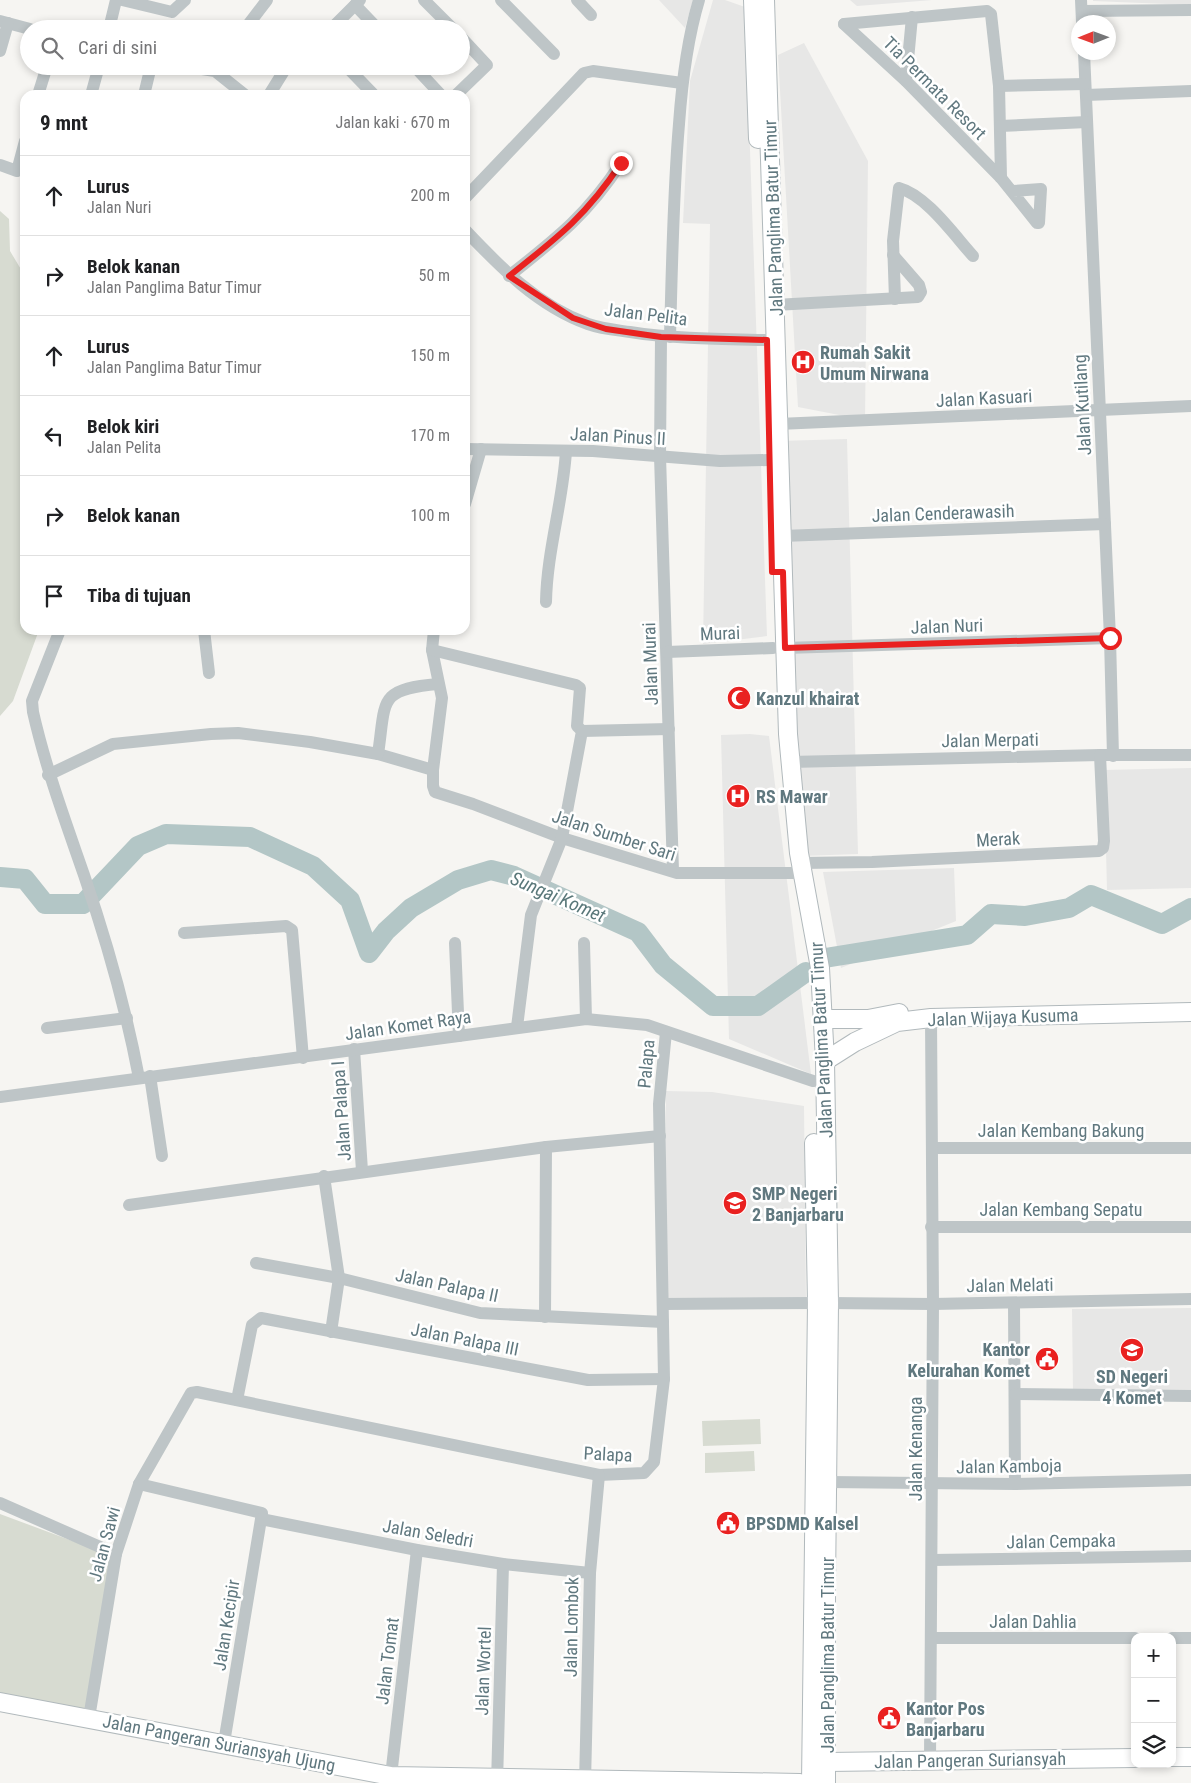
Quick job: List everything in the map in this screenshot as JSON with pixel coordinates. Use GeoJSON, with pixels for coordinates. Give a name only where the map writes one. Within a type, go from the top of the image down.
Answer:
{"type":"FeatureCollection","features":[{"type":"Feature","properties":{"kind":"main road","name":"Jalan Panglima Batur Timur"},"geometry":{"type":"LineString","coordinates":[[752,0],[767,340],[769,460],[777,572],[779,648],[777,734],[784,806],[798,868],[812,916],[820,968],[825,1061],[819,1634],[805,1781]]}},
{"type":"Feature","properties":{"kind":"main road","name":"Jalan Panglima Batur Timur"},"geometry":{"type":"LineString","coordinates":[[765,0],[782,536],[777,572]]}},
{"type":"Feature","properties":{"kind":"main road","name":"Jalan Panglima Batur Timur"},"geometry":{"type":"LineString","coordinates":[[779,648],[798,868],[810,976],[823,1303]]}},
{"type":"Feature","properties":{"kind":"main road","name":"Jalan Wijaya Kusuma"},"geometry":{"type":"LineString","coordinates":[[825,1061],[855,1042],[897,1022],[931,1018],[1191,1004]]}},
{"type":"Feature","properties":{"kind":"main road","name":"Jalan Wijaya Kusuma"},"geometry":{"type":"LineString","coordinates":[[823,1019],[868,1018],[931,1009],[1191,1012]]}},
{"type":"Feature","properties":{"kind":"main road","name":"Jalan Panglima Batur Timur"},"geometry":{"type":"LineString","coordinates":[[820,1587],[828,1482],[822,1445]]}},
{"type":"Feature","properties":{"kind":"main road","name":"Jalan Panglima Batur Timur"},"geometry":{"type":"LineString","coordinates":[[819,1634],[827,1762],[826,1783]]}},
{"type":"Feature","properties":{"kind":"main road","name":"Jalan Pangeran Suriansyah Ujung"},"geometry":{"type":"LineString","coordinates":[[0,1702],[391,1776],[497,1781],[805,1781]]}},
{"type":"Feature","properties":{"kind":"main road"},"geometry":{"type":"LineString","coordinates":[[1176,1757],[1191,1757]]}},
{"type":"Feature","properties":{"kind":"main road","name":"Jalan Pangeran Suriansyah"},"geometry":{"type":"LineString","coordinates":[[827,1762],[1131,1758]]}},
{"type":"Feature","properties":{"kind":"main road"},"geometry":{"type":"LineString","coordinates":[[805,1781],[827,1762]]}},
{"type":"Feature","properties":{"kind":"street"},"geometry":{"type":"LineString","coordinates":[[111,20],[116,0]]}},
{"type":"Feature","properties":{"kind":"street"},"geometry":{"type":"LineString","coordinates":[[122,0],[172,12],[185,0]]}},
{"type":"Feature","properties":{"kind":"street"},"geometry":{"type":"LineString","coordinates":[[424,0],[444,20]]}},
{"type":"Feature","properties":{"kind":"street"},"geometry":{"type":"LineString","coordinates":[[501,0],[554,54]]}},
{"type":"Feature","properties":{"kind":"street"},"geometry":{"type":"LineString","coordinates":[[577,0],[591,15]]}},
{"type":"Feature","properties":{"kind":"street","name":"Jalan Murai"},"geometry":{"type":"LineString","coordinates":[[673,871],[660,456],[674,173],[682,83],[692,25],[700,0]]}},
{"type":"Feature","properties":{"kind":"street"},"geometry":{"type":"LineString","coordinates":[[251,20],[263,1]]}},
{"type":"Feature","properties":{"kind":"street"},"geometry":{"type":"LineString","coordinates":[[340,20],[357,2],[371,20]]}},
{"type":"Feature","properties":{"kind":"street"},"geometry":{"type":"LineString","coordinates":[[1082,11],[1191,10]]}},
{"type":"Feature","properties":{"kind":"street"},"geometry":{"type":"LineString","coordinates":[[906,81],[912,17],[987,11],[991,14],[999,86],[1001,178]]}},
{"type":"Feature","properties":{"kind":"street","name":"Tia Permata Resort"},"geometry":{"type":"LineString","coordinates":[[912,17],[844,24],[906,81],[1013,191]]}},
{"type":"Feature","properties":{"kind":"street"},"geometry":{"type":"LineString","coordinates":[[0,51],[4,22],[20,26]]}},
{"type":"Feature","properties":{"kind":"street"},"geometry":{"type":"LineString","coordinates":[[461,90],[487,65],[470,47]]}},
{"type":"Feature","properties":{"kind":"street","name":"Jalan Kutilang"},"geometry":{"type":"LineString","coordinates":[[1084,60],[1110,638],[1107,755]]}},
{"type":"Feature","properties":{"kind":"street"},"geometry":{"type":"LineString","coordinates":[[470,193],[584,72],[593,71],[682,83]]}},
{"type":"Feature","properties":{"kind":"street"},"geometry":{"type":"LineString","coordinates":[[39,90],[44,75]]}},
{"type":"Feature","properties":{"kind":"street"},"geometry":{"type":"LineString","coordinates":[[92,90],[97,75]]}},
{"type":"Feature","properties":{"kind":"street"},"geometry":{"type":"LineString","coordinates":[[145,90],[149,75]]}},
{"type":"Feature","properties":{"kind":"street"},"geometry":{"type":"LineString","coordinates":[[223,75],[240,90]]}},
{"type":"Feature","properties":{"kind":"street"},"geometry":{"type":"LineString","coordinates":[[273,90],[282,75]]}},
{"type":"Feature","properties":{"kind":"street"},"geometry":{"type":"LineString","coordinates":[[355,75],[369,90]]}},
{"type":"Feature","properties":{"kind":"street"},"geometry":{"type":"LineString","coordinates":[[422,75],[436,90]]}},
{"type":"Feature","properties":{"kind":"street"},"geometry":{"type":"LineString","coordinates":[[999,86],[1191,91]]}},
{"type":"Feature","properties":{"kind":"street"},"geometry":{"type":"LineString","coordinates":[[1000,126],[1087,122]]}},
{"type":"Feature","properties":{"kind":"street"},"geometry":{"type":"LineString","coordinates":[[0,165],[17,171],[20,160]]}},
{"type":"Feature","properties":{"kind":"street"},"geometry":{"type":"LineString","coordinates":[[509,276],[578,220],[621,163]]}},
{"type":"Feature","properties":{"kind":"street"},"geometry":{"type":"LineString","coordinates":[[895,298],[893,255],[899,188],[908,190],[920,198],[973,256]]}},
{"type":"Feature","properties":{"kind":"street","name":"Jalan Pelita"},"geometry":{"type":"LineString","coordinates":[[470,235],[509,276],[561,311],[590,325],[665,337],[767,340]]}},
{"type":"Feature","properties":{"kind":"street"},"geometry":{"type":"LineString","coordinates":[[775,305],[918,297],[921,289],[893,255]]}},
{"type":"Feature","properties":{"kind":"street","name":"Jalan Kasuari"},"geometry":{"type":"LineString","coordinates":[[778,424],[1191,406]]}},
{"type":"Feature","properties":{"kind":"street","name":"Jalan Pinus II"},"geometry":{"type":"LineString","coordinates":[[470,448],[566,451],[720,461],[769,460]]}},
{"type":"Feature","properties":{"kind":"street"},"geometry":{"type":"LineString","coordinates":[[470,486],[480,449]]}},
{"type":"Feature","properties":{"kind":"street"},"geometry":{"type":"LineString","coordinates":[[546,602],[549,556],[565,473],[566,451]]}},
{"type":"Feature","properties":{"kind":"street","name":"Jalan Cenderawasih"},"geometry":{"type":"LineString","coordinates":[[782,536],[1105,524]]}},
{"type":"Feature","properties":{"kind":"street"},"geometry":{"type":"LineString","coordinates":[[58,635],[32,702],[48,775],[84,876],[128,1018],[162,1156]]}},
{"type":"Feature","properties":{"kind":"street"},"geometry":{"type":"LineString","coordinates":[[205,635],[209,673]]}},
{"type":"Feature","properties":{"kind":"street"},"geometry":{"type":"LineString","coordinates":[[48,775],[113,744],[211,734],[247,735],[378,754],[434,770],[442,698],[432,650],[434,635]]}},
{"type":"Feature","properties":{"kind":"street","name":"Jalan Nuri"},"geometry":{"type":"LineString","coordinates":[[779,648],[1110,638]]}},
{"type":"Feature","properties":{"kind":"street","name":"Murai"},"geometry":{"type":"LineString","coordinates":[[667,652],[779,648]]}},
{"type":"Feature","properties":{"kind":"street"},"geometry":{"type":"LineString","coordinates":[[432,650],[578,686],[580,688],[577,726],[582,731],[669,729]]}},
{"type":"Feature","properties":{"kind":"street"},"geometry":{"type":"LineString","coordinates":[[378,754],[387,700],[395,693],[414,686],[438,684]]}},
{"type":"Feature","properties":{"kind":"street"},"geometry":{"type":"LineString","coordinates":[[517,1027],[533,907],[562,838],[582,731]]}},
{"type":"Feature","properties":{"kind":"street","name":"Merak"},"geometry":{"type":"LineString","coordinates":[[798,868],[872,862],[1099,851],[1103,848],[1104,841],[1107,755]]}},
{"type":"Feature","properties":{"kind":"street","name":"Jalan Merpati"},"geometry":{"type":"LineString","coordinates":[[790,762],[1191,755]]}},
{"type":"Feature","properties":{"kind":"street","name":"Jalan Sumber Sari"},"geometry":{"type":"LineString","coordinates":[[434,770],[433,786],[438,794],[473,804],[562,838],[683,874],[798,868]]}},
{"type":"Feature","properties":{"kind":"street"},"geometry":{"type":"LineString","coordinates":[[184,933],[286,926],[292,930],[303,1058]]}},
{"type":"Feature","properties":{"kind":"street"},"geometry":{"type":"LineString","coordinates":[[454,943],[459,1036]]}},
{"type":"Feature","properties":{"kind":"street"},"geometry":{"type":"LineString","coordinates":[[584,943],[586,1019]]}},
{"type":"Feature","properties":{"kind":"street"},"geometry":{"type":"LineString","coordinates":[[47,1028],[128,1018]]}},
{"type":"Feature","properties":{"kind":"street","name":"Jalan Kenanga"},"geometry":{"type":"LineString","coordinates":[[930,1761],[933,1304],[931,1018]]}},
{"type":"Feature","properties":{"kind":"street","name":"Jalan Komet Raya"},"geometry":{"type":"LineString","coordinates":[[0,1098],[144,1077],[303,1058],[354,1049],[586,1019],[647,1025],[813,1081]]}},
{"type":"Feature","properties":{"kind":"street","name":"Palapa"},"geometry":{"type":"LineString","coordinates":[[191,1393],[197,1392],[237,1400],[599,1476],[644,1473],[654,1462],[664,1379],[659,1104],[666,1032]]}},
{"type":"Feature","properties":{"kind":"street","name":"Jalan Palapa I"},"geometry":{"type":"LineString","coordinates":[[354,1049],[362,1171]]}},
{"type":"Feature","properties":{"kind":"street"},"geometry":{"type":"LineString","coordinates":[[128,1205],[546,1146],[660,1136]]}},
{"type":"Feature","properties":{"kind":"street"},"geometry":{"type":"LineString","coordinates":[[545,1317],[546,1146]]}},
{"type":"Feature","properties":{"kind":"street","name":"Jalan Kembang Bakung"},"geometry":{"type":"LineString","coordinates":[[932,1148],[1191,1148]]}},
{"type":"Feature","properties":{"kind":"street"},"geometry":{"type":"LineString","coordinates":[[324,1176],[339,1278],[332,1332]]}},
{"type":"Feature","properties":{"kind":"street","name":"Jalan Kembang Sepatu"},"geometry":{"type":"LineString","coordinates":[[931,1227],[1191,1227]]}},
{"type":"Feature","properties":{"kind":"street","name":"Jalan Palapa II"},"geometry":{"type":"LineString","coordinates":[[256,1263],[339,1278],[480,1313],[663,1322]]}},
{"type":"Feature","properties":{"kind":"street","name":"Jalan Melati"},"geometry":{"type":"LineString","coordinates":[[663,1304],[933,1304],[1191,1299]]}},
{"type":"Feature","properties":{"kind":"street"},"geometry":{"type":"LineString","coordinates":[[1014,1303],[1015,1484]]}},
{"type":"Feature","properties":{"kind":"street","name":"Jalan Palapa III"},"geometry":{"type":"LineString","coordinates":[[237,1400],[252,1325],[261,1318],[588,1380],[664,1379]]}},
{"type":"Feature","properties":{"kind":"street","name":"Jalan Sawi"},"geometry":{"type":"LineString","coordinates":[[89,1718],[116,1554],[139,1484],[191,1393]]}},
{"type":"Feature","properties":{"kind":"street"},"geometry":{"type":"LineString","coordinates":[[1015,1394],[1191,1396]]}},
{"type":"Feature","properties":{"kind":"street","name":"Jalan Lombok"},"geometry":{"type":"LineString","coordinates":[[585,1781],[590,1573],[599,1476]]}},
{"type":"Feature","properties":{"kind":"street","name":"Jalan Kamboja"},"geometry":{"type":"LineString","coordinates":[[828,1482],[1015,1484],[1191,1480]]}},
{"type":"Feature","properties":{"kind":"street","name":"Jalan Seledri"},"geometry":{"type":"LineString","coordinates":[[139,1484],[262,1516],[417,1550],[503,1564],[590,1573]]}},
{"type":"Feature","properties":{"kind":"street"},"geometry":{"type":"LineString","coordinates":[[0,1503],[116,1554]]}},
{"type":"Feature","properties":{"kind":"street","name":"Jalan Kecipir"},"geometry":{"type":"LineString","coordinates":[[224,1743],[262,1516]]}},
{"type":"Feature","properties":{"kind":"street","name":"Jalan Tomat"},"geometry":{"type":"LineString","coordinates":[[391,1776],[417,1550]]}},
{"type":"Feature","properties":{"kind":"street","name":"Jalan Cempaka"},"geometry":{"type":"LineString","coordinates":[[932,1560],[1191,1556]]}},
{"type":"Feature","properties":{"kind":"street","name":"Jalan Wortel"},"geometry":{"type":"LineString","coordinates":[[497,1781],[503,1564]]}},
{"type":"Feature","properties":{"kind":"street","name":"Jalan Dahlia"},"geometry":{"type":"LineString","coordinates":[[932,1638],[1131,1638]]}},
{"type":"Feature","properties":{"kind":"street"},"geometry":{"type":"LineString","coordinates":[[1176,1638],[1191,1638]]}},
{"type":"Feature","properties":{"kind":"shaded area"},"geometry":{"type":"Polygon","coordinates":[[[659,0],[693,0],[685,28],[659,0]]]}},
{"type":"Feature","properties":{"kind":"shaded area"},"geometry":{"type":"Polygon","coordinates":[[[713,0],[725,0],[745,7],[767,636],[703,644],[710,224],[683,223],[690,81],[713,0]]]}},
{"type":"Feature","properties":{"kind":"shaded area"},"geometry":{"type":"Polygon","coordinates":[[[850,0],[932,0],[857,6],[850,0]]]}},
{"type":"Feature","properties":{"kind":"shaded area"},"geometry":{"type":"Polygon","coordinates":[[[1191,0],[1191,5],[1093,1],[1191,0]]]}},
{"type":"Feature","properties":{"kind":"shaded area"},"geometry":{"type":"Polygon","coordinates":[[[804,43],[868,161],[865,420],[798,407],[778,55],[804,43]]]}},
{"type":"Feature","properties":{"kind":"shaded area"},"geometry":{"type":"Polygon","coordinates":[[[0,211],[9,219],[10,251],[20,268],[20,635],[37,635],[13,701],[0,716],[0,211]]]}},
{"type":"Feature","properties":{"kind":"shaded area"},"geometry":{"type":"Polygon","coordinates":[[[847,439],[858,854],[801,856],[779,441],[847,439]]]}},
{"type":"Feature","properties":{"kind":"shaded area"},"geometry":{"type":"Polygon","coordinates":[[[750,734],[769,736],[811,1074],[729,1039],[721,735],[750,734]]]}},
{"type":"Feature","properties":{"kind":"shaded area"},"geometry":{"type":"Polygon","coordinates":[[[1191,768],[1191,888],[1107,890],[1104,770],[1191,768]]]}},
{"type":"Feature","properties":{"kind":"shaded area"},"geometry":{"type":"Polygon","coordinates":[[[954,868],[956,921],[841,968],[823,872],[954,868]]]}},
{"type":"Feature","properties":{"kind":"shaded area","name":"SMP Negeri 2 Banjarbaru"},"geometry":{"type":"Polygon","coordinates":[[[666,1091],[712,1092],[804,1106],[806,1301],[665,1301],[666,1091]]]}},
{"type":"Feature","properties":{"kind":"shaded area","name":"SD Negeri 4 Komet"},"geometry":{"type":"Polygon","coordinates":[[[1191,1308],[1191,1392],[1073,1392],[1072,1309],[1191,1308]]]}},
{"type":"Feature","properties":{"kind":"shaded area"},"geometry":{"type":"Polygon","coordinates":[[[760,1419],[761,1444],[703,1446],[702,1421],[760,1419]]]}},
{"type":"Feature","properties":{"kind":"shaded area"},"geometry":{"type":"Polygon","coordinates":[[[754,1451],[755,1471],[705,1473],[705,1453],[754,1451]]]}},
{"type":"Feature","properties":{"kind":"shaded area"},"geometry":{"type":"Polygon","coordinates":[[[0,1514],[113,1556],[87,1713],[0,1697],[0,1514]]]}},
{"type":"Feature","properties":{"kind":"waterway","name":"Sungai Komet"},"geometry":{"type":"LineString","coordinates":[[0,877],[25,879],[45,904],[83,904],[138,846],[166,834],[250,837],[313,866],[350,900],[369,953],[386,931],[411,908],[458,880],[491,870],[514,876],[638,932],[663,965],[713,1006],[758,1006],[806,972]]}},
{"type":"Feature","properties":{"kind":"waterway","name":"Sungai Komet"},"geometry":{"type":"LineString","coordinates":[[825,958],[967,935],[991,914],[1025,916],[1069,908],[1091,895],[1162,924],[1191,908]]}},
{"type":"Feature","properties":{"kind":"place","name":"Rumah Sakit Umum Nirwana"},"geometry":{"type":"Point","coordinates":[803,362]}},
{"type":"Feature","properties":{"kind":"place","name":"Kanzul khairat"},"geometry":{"type":"Point","coordinates":[739,698]}},
{"type":"Feature","properties":{"kind":"place","name":"RS Mawar"},"geometry":{"type":"Point","coordinates":[738,796]}},
{"type":"Feature","properties":{"kind":"place","name":"SMP Negeri 2 Banjarbaru"},"geometry":{"type":"Point","coordinates":[735,1203]}},
{"type":"Feature","properties":{"kind":"place","name":"SD Negeri 4 Komet"},"geometry":{"type":"Point","coordinates":[1132,1350]}},
{"type":"Feature","properties":{"kind":"place","name":"Kantor Kelurahan Komet"},"geometry":{"type":"Point","coordinates":[1047,1359]}},
{"type":"Feature","properties":{"kind":"place","name":"BPSDMD Kalsel"},"geometry":{"type":"Point","coordinates":[728,1523]}},
{"type":"Feature","properties":{"kind":"place","name":"Kantor Pos Banjarbaru"},"geometry":{"type":"Point","coordinates":[889,1718]}},
{"type":"Feature","properties":{"kind":"route"},"geometry":{"type":"LineString","coordinates":[[621,163],[590,207],[578,220],[509,276],[573,318],[606,329],[661,337],[767,340],[772,572],[783,572],[785,648],[1110,638]]}}]}
